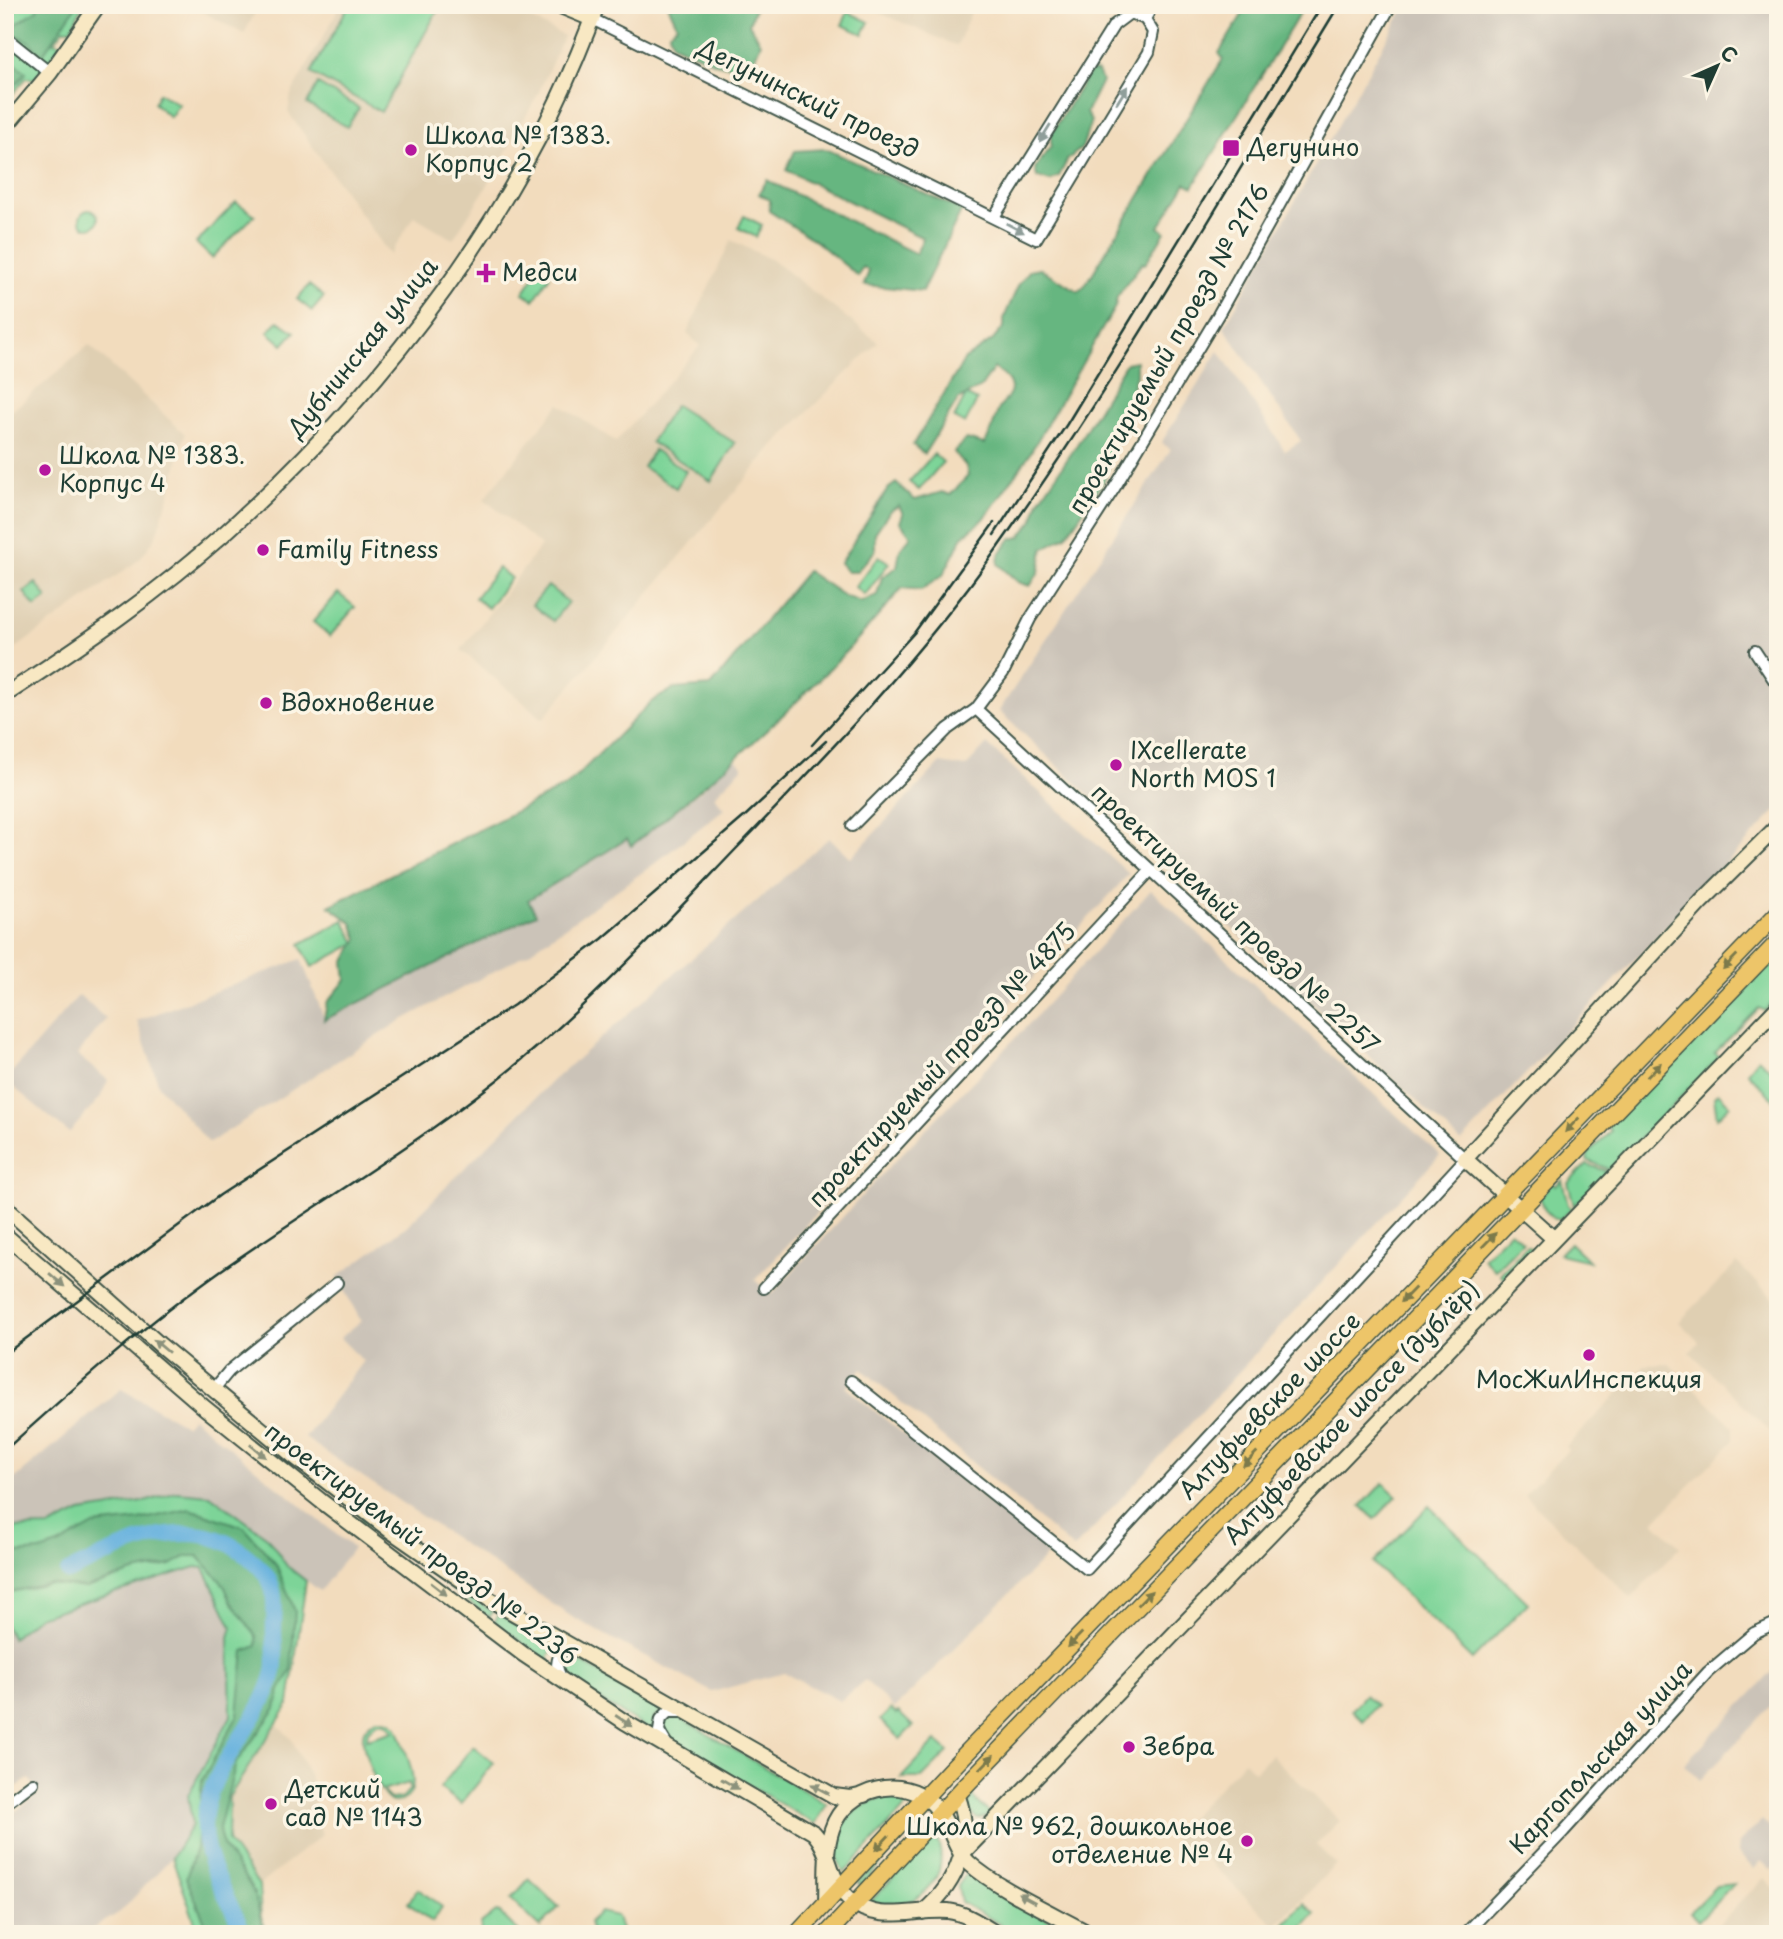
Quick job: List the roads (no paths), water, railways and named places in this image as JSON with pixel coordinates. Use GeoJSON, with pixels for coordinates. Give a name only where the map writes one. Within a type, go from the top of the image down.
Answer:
{"type":"FeatureCollection","features":[{"type":"Feature","properties":{"kind":"main road"},"geometry":{"type":"LineString","coordinates":[[5,127],[50,73],[98,5]]}},
{"type":"Feature","properties":{"kind":"main road","name":"Дегунинский проезд"},"geometry":{"type":"LineString","coordinates":[[558,5],[594,12]]}},
{"type":"Feature","properties":{"kind":"main road","name":"Дубнинская улица"},"geometry":{"type":"LineString","coordinates":[[5,695],[170,579],[237,521],[344,414],[421,320],[495,211],[559,96],[594,12]]}},
{"type":"Feature","properties":{"kind":"main road"},"geometry":{"type":"LineString","coordinates":[[1552,1237],[1465,1159],[1686,918],[1778,827]]}},
{"type":"Feature","properties":{"kind":"main road","name":"Алтуфьевское шоссе"},"geometry":{"type":"LineString","coordinates":[[797,1934],[925,1797],[1778,913]]}},
{"type":"Feature","properties":{"kind":"main road","name":"Алтуфьевское шоссе"},"geometry":{"type":"LineString","coordinates":[[827,1934],[940,1812],[960,1801],[1521,1207],[1778,942]]}},
{"type":"Feature","properties":{"kind":"main road","name":"Алтуфьевское шоссе (дублёр)"},"geometry":{"type":"LineString","coordinates":[[961,1854],[1552,1237],[1778,1007]]}},
{"type":"Feature","properties":{"kind":"main road","name":"проектируемый проезд № 2236"},"geometry":{"type":"LineString","coordinates":[[5,1207],[295,1457],[445,1570],[517,1615],[834,1796],[850,1798],[864,1795]]}},
{"type":"Feature","properties":{"kind":"main road","name":"проектируемый проезд № 2236"},"geometry":{"type":"LineString","coordinates":[[5,1235],[195,1399],[300,1484],[523,1654],[671,1750],[814,1833],[822,1845],[840,1889],[855,1905]]}},
{"type":"Feature","properties":{"kind":"main road"},"geometry":{"type":"LineString","coordinates":[[826,1904],[827,1860],[836,1819],[849,1804],[864,1795],[891,1786],[914,1790],[925,1797],[951,1828],[961,1854],[978,1871],[1090,1934]]}},
{"type":"Feature","properties":{"kind":"main road"},"geometry":{"type":"LineString","coordinates":[[960,1801],[979,1821],[997,1817]]}},
{"type":"Feature","properties":{"kind":"main road"},"geometry":{"type":"LineString","coordinates":[[923,1912],[940,1895],[961,1854],[967,1824],[960,1801]]}},
{"type":"Feature","properties":{"kind":"main road"},"geometry":{"type":"LineString","coordinates":[[855,1905],[879,1914],[955,1912],[998,1934]]}},
{"type":"Feature","properties":{"kind":"street"},"geometry":{"type":"LineString","coordinates":[[994,217],[1114,24],[1130,13],[1145,19],[1153,5]]}},
{"type":"Feature","properties":{"kind":"street","name":"проектируемый проезд № 2176"},"geometry":{"type":"LineString","coordinates":[[852,826],[947,729],[975,709],[1003,674],[1030,619],[1115,487],[1218,314],[1391,5]]}},
{"type":"Feature","properties":{"kind":"street","name":"Дегунинский проезд"},"geometry":{"type":"LineString","coordinates":[[594,12],[1036,239],[1149,52],[1153,32],[1145,19]]}},
{"type":"Feature","properties":{"kind":"street"},"geometry":{"type":"LineString","coordinates":[[5,37],[50,73]]}},
{"type":"Feature","properties":{"kind":"street"},"geometry":{"type":"LineString","coordinates":[[1755,651],[1778,686]]}},
{"type":"Feature","properties":{"kind":"street","name":"проектируемый проезд № 2257"},"geometry":{"type":"LineString","coordinates":[[975,709],[1465,1159]]}},
{"type":"Feature","properties":{"kind":"street","name":"проектируемый проезд № 4875"},"geometry":{"type":"LineString","coordinates":[[764,1288],[1151,870]]}},
{"type":"Feature","properties":{"kind":"street"},"geometry":{"type":"LineString","coordinates":[[851,1381],[1087,1569],[1465,1159]]}},
{"type":"Feature","properties":{"kind":"street"},"geometry":{"type":"LineString","coordinates":[[214,1389],[229,1371],[337,1283]]}},
{"type":"Feature","properties":{"kind":"street","name":"Каргопольская улица"},"geometry":{"type":"LineString","coordinates":[[1465,1934],[1564,1831],[1708,1671],[1754,1633],[1778,1622]]}},
{"type":"Feature","properties":{"kind":"street"},"geometry":{"type":"LineString","coordinates":[[564,1681],[556,1667],[560,1653],[569,1647],[582,1650]]}},
{"type":"Feature","properties":{"kind":"street"},"geometry":{"type":"LineString","coordinates":[[671,1750],[659,1731],[661,1719],[673,1711],[691,1712]]}},
{"type":"Feature","properties":{"kind":"street"},"geometry":{"type":"LineString","coordinates":[[5,1804],[33,1783]]}},
{"type":"Feature","properties":{"kind":"waterway"},"geometry":{"type":"LineString","coordinates":[[68,1572],[132,1544],[177,1534],[199,1534],[221,1540],[242,1552],[260,1568],[270,1583],[274,1600],[274,1672],[257,1711],[214,1784],[204,1825],[208,1853],[218,1881],[244,1934]]}},
{"type":"Feature","properties":{"kind":"railway"},"geometry":{"type":"LineString","coordinates":[[994,535],[1067,424],[1322,5]]}},
{"type":"Feature","properties":{"kind":"railway"},"geometry":{"type":"LineString","coordinates":[[5,1450],[164,1313],[220,1271],[462,1107],[538,1046],[639,950],[839,740],[938,627],[1044,481],[1173,279],[1339,5]]}},
{"type":"Feature","properties":{"kind":"railway"},"geometry":{"type":"LineString","coordinates":[[812,745],[914,633],[994,523]]}},
{"type":"Feature","properties":{"kind":"railway"},"geometry":{"type":"LineString","coordinates":[[5,1354],[220,1195],[514,1005],[602,939],[744,817],[826,741]]}},
{"type":"Feature","properties":{"kind":"place","name":"Дегунино"},"geometry":{"type":"Point","coordinates":[1231,148]}},
{"type":"Feature","properties":{"kind":"place","name":"Школа № 1383. Корпус 2"},"geometry":{"type":"Point","coordinates":[411,150]}},
{"type":"Feature","properties":{"kind":"place","name":"Медси"},"geometry":{"type":"Point","coordinates":[486,273]}},
{"type":"Feature","properties":{"kind":"place","name":"Школа № 1383. Корпус 4"},"geometry":{"type":"Point","coordinates":[45,470]}},
{"type":"Feature","properties":{"kind":"place","name":"Family Fitness"},"geometry":{"type":"Point","coordinates":[263,550]}},
{"type":"Feature","properties":{"kind":"place","name":"Вдохновение"},"geometry":{"type":"Point","coordinates":[266,703]}},
{"type":"Feature","properties":{"kind":"place","name":"IXcellerate North MOS 1"},"geometry":{"type":"Point","coordinates":[1116,765]}},
{"type":"Feature","properties":{"kind":"place","name":"МосЖилИнспекция"},"geometry":{"type":"Point","coordinates":[1589,1355]}},
{"type":"Feature","properties":{"kind":"place","name":"Зебра"},"geometry":{"type":"Point","coordinates":[1129,1747]}},
{"type":"Feature","properties":{"kind":"place","name":"Детский сад № 1143"},"geometry":{"type":"Point","coordinates":[271,1804]}},
{"type":"Feature","properties":{"kind":"place","name":"Школа № 962, дошкольное отделение № 4"},"geometry":{"type":"Point","coordinates":[1247,1841]}}]}
